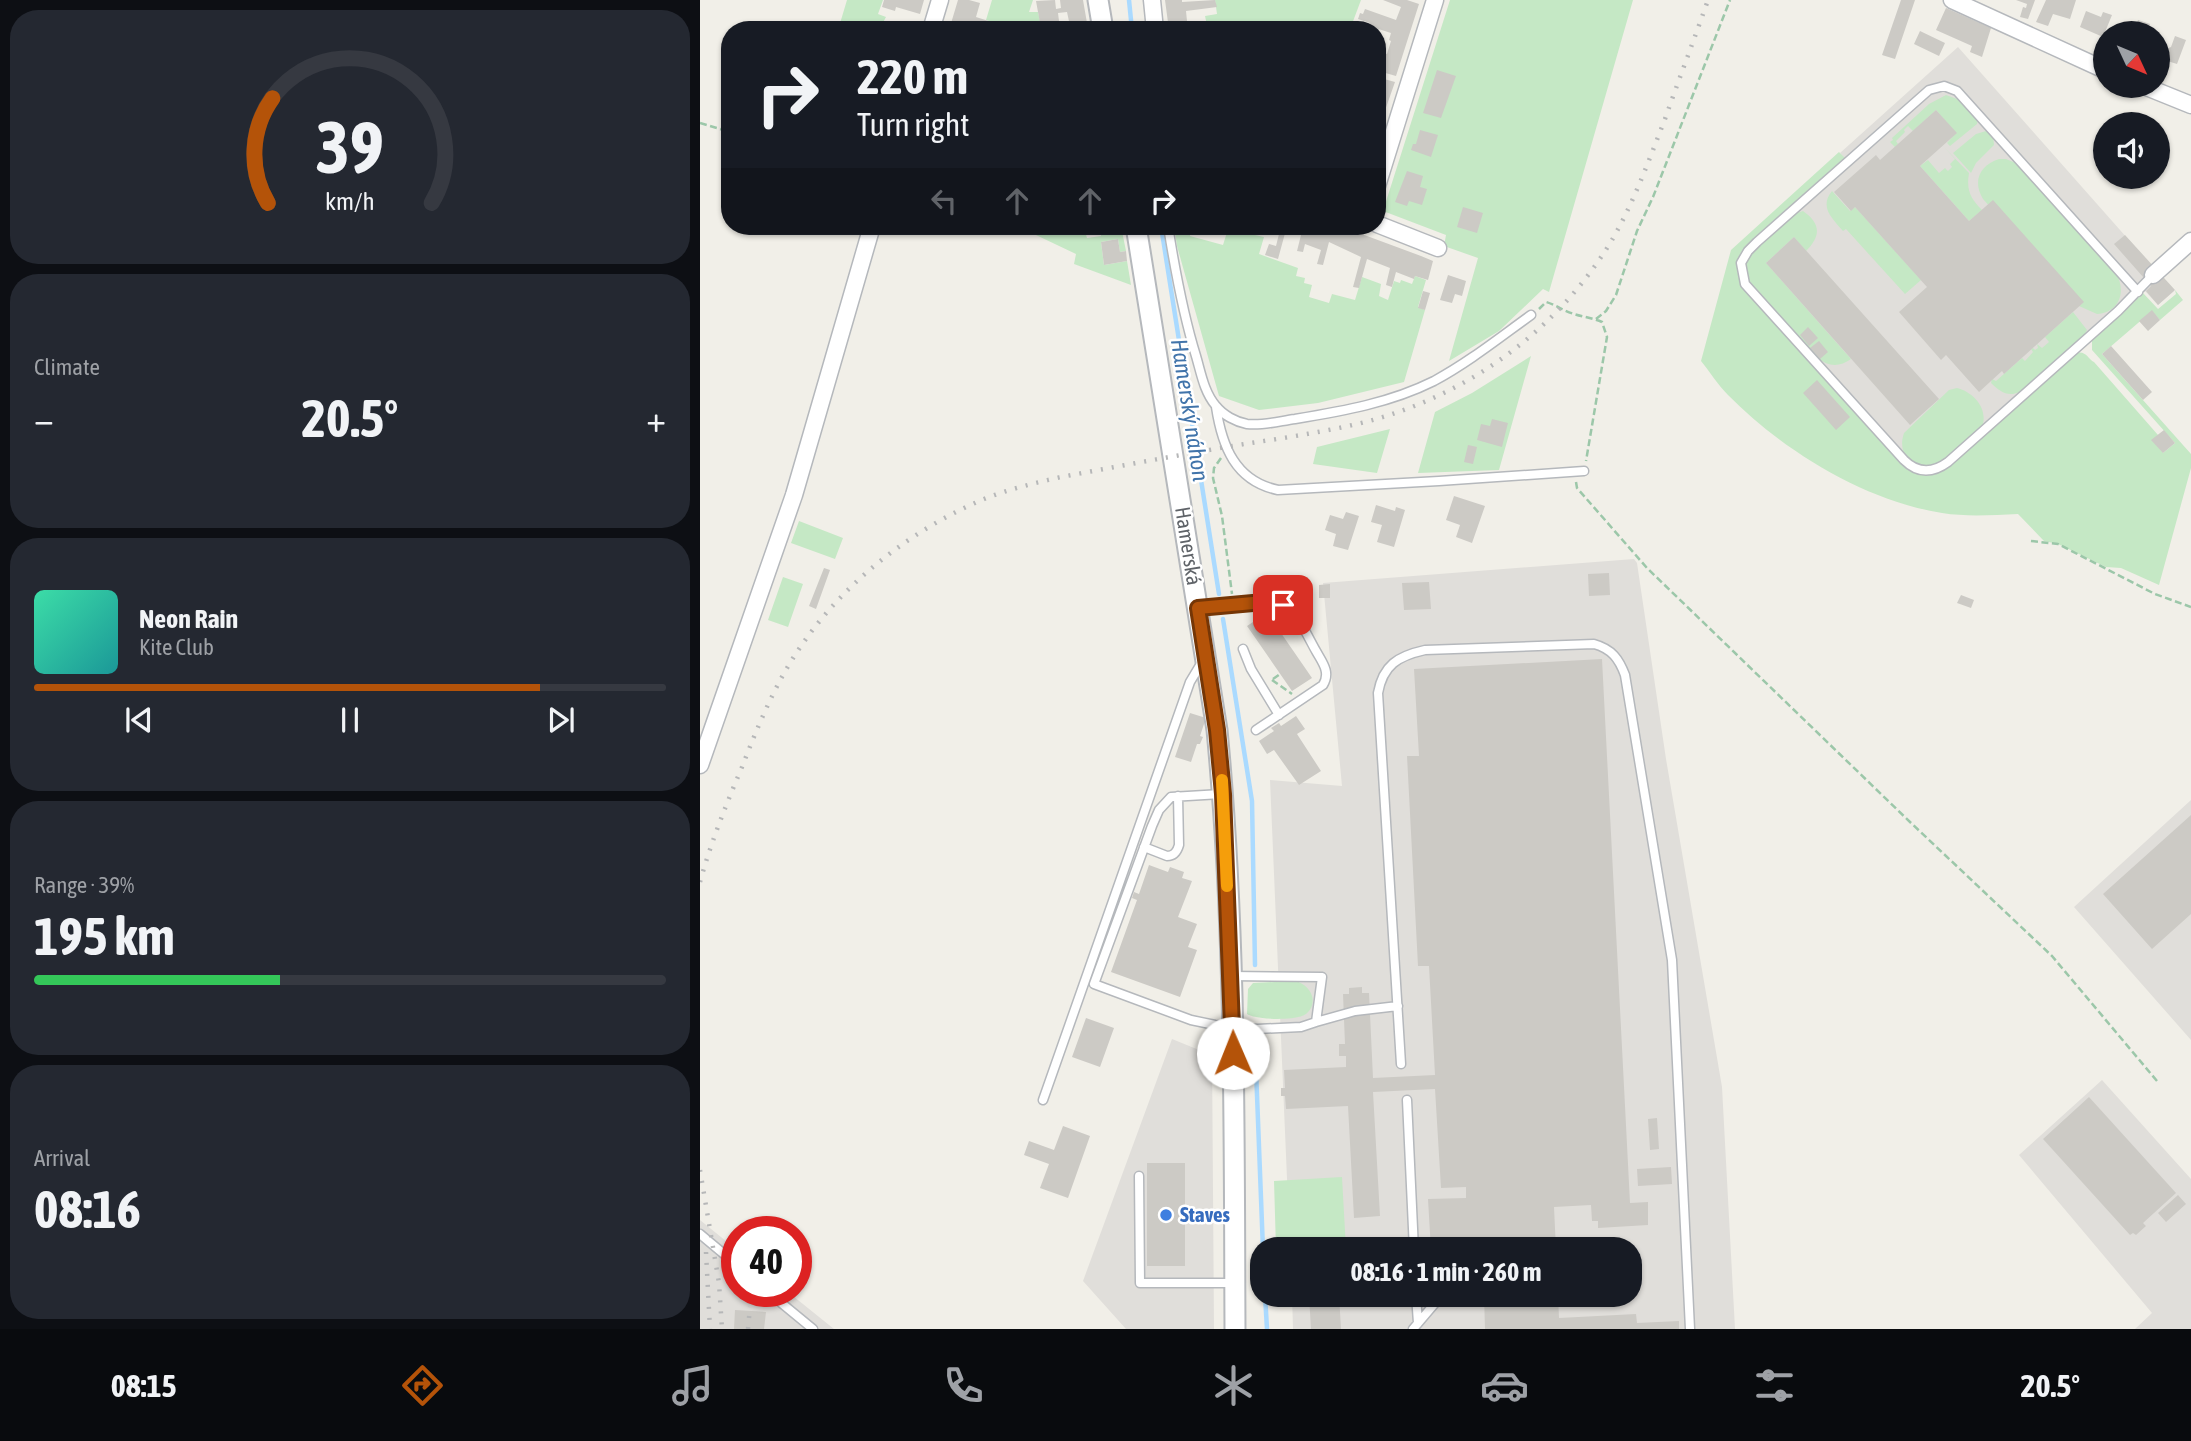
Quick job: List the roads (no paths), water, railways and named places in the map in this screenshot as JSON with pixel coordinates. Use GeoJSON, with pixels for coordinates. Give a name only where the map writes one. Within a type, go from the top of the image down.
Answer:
{"type":"FeatureCollection","features":[{"type":"Feature","properties":{"kind":"street"},"geometry":{"type":"LineString","coordinates":[[934,21],[940,0]]}},
{"type":"Feature","properties":{"kind":"street"},"geometry":{"type":"LineString","coordinates":[[1098,0],[1102,21]]}},
{"type":"Feature","properties":{"kind":"street"},"geometry":{"type":"LineString","coordinates":[[1152,0],[1154,21]]}},
{"type":"Feature","properties":{"kind":"street"},"geometry":{"type":"LineString","coordinates":[[1386,157],[1435,0]]}},
{"type":"Feature","properties":{"kind":"street"},"geometry":{"type":"LineString","coordinates":[[1952,0],[2093,64]]}},
{"type":"Feature","properties":{"kind":"street"},"geometry":{"type":"LineString","coordinates":[[2170,97],[2191,105]]}},
{"type":"Feature","properties":{"kind":"street"},"geometry":{"type":"LineString","coordinates":[[1386,228],[1438,248]]}},
{"type":"Feature","properties":{"kind":"street"},"geometry":{"type":"LineString","coordinates":[[700,765],[794,495],[869,235]]}},
{"type":"Feature","properties":{"kind":"street","name":"Hamerská"},"geometry":{"type":"LineString","coordinates":[[1137,235],[1206,657],[1223,794],[1233,1027],[1235,1329]]}},
{"type":"Feature","properties":{"kind":"street"},"geometry":{"type":"LineString","coordinates":[[2153,275],[2191,241]]}},
{"type":"Feature","properties":{"kind":"lane"},"geometry":{"type":"LineString","coordinates":[[2138,292],[1957,91],[1944,86],[1929,90],[1880,132],[1756,243],[1741,263],[1745,284],[1904,460],[1915,470],[1924,471],[1939,468],[1948,462],[2138,292],[2153,275]]}},
{"type":"Feature","properties":{"kind":"lane"},"geometry":{"type":"LineString","coordinates":[[1170,235],[1178,286],[1203,383],[1216,407],[1228,451],[1251,480],[1278,489],[1579,472]]}},
{"type":"Feature","properties":{"kind":"lane"},"geometry":{"type":"LineString","coordinates":[[1216,407],[1236,420],[1257,424],[1375,404],[1420,387],[1453,370],[1531,315]]}},
{"type":"Feature","properties":{"kind":"lane"},"geometry":{"type":"LineString","coordinates":[[1198,608],[1279,603],[1287,607],[1300,622],[1326,668],[1327,677],[1323,685],[1256,730]]}},
{"type":"Feature","properties":{"kind":"lane"},"geometry":{"type":"LineString","coordinates":[[1401,1063],[1378,693],[1381,678],[1400,658],[1425,650],[1594,644],[1609,650],[1617,656],[1625,676],[1672,960],[1690,1329]]}},
{"type":"Feature","properties":{"kind":"lane"},"geometry":{"type":"LineString","coordinates":[[1243,649],[1251,669],[1279,715]]}},
{"type":"Feature","properties":{"kind":"lane"},"geometry":{"type":"LineString","coordinates":[[1043,1100],[1190,681],[1206,657]]}},
{"type":"Feature","properties":{"kind":"lane"},"geometry":{"type":"LineString","coordinates":[[1223,794],[1171,797],[1159,810],[1094,984],[1198,1022],[1257,1029],[1301,1027],[1355,1011],[1398,1006]]}},
{"type":"Feature","properties":{"kind":"lane"},"geometry":{"type":"LineString","coordinates":[[1144,847],[1167,856],[1176,852],[1179,845],[1178,796]]}},
{"type":"Feature","properties":{"kind":"lane"},"geometry":{"type":"LineString","coordinates":[[1286,976],[1293,964]]}},
{"type":"Feature","properties":{"kind":"lane"},"geometry":{"type":"LineString","coordinates":[[1231,976],[1322,974],[1316,1022]]}},
{"type":"Feature","properties":{"kind":"lane"},"geometry":{"type":"LineString","coordinates":[[1407,1100],[1413,1237]]}},
{"type":"Feature","properties":{"kind":"lane"},"geometry":{"type":"LineString","coordinates":[[1139,1176],[1140,1283],[1235,1283]]}},
{"type":"Feature","properties":{"kind":"lane"},"geometry":{"type":"LineString","coordinates":[[700,1234],[721,1252]]}},
{"type":"Feature","properties":{"kind":"lane"},"geometry":{"type":"LineString","coordinates":[[786,1307],[813,1329]]}},
{"type":"Feature","properties":{"kind":"lane"},"geometry":{"type":"LineString","coordinates":[[1415,1326],[1416,1307]]}},
{"type":"Feature","properties":{"kind":"lane"},"geometry":{"type":"LineString","coordinates":[[1415,1326],[1432,1307]]}},
{"type":"Feature","properties":{"kind":"waterway","name":"Hamerský náhon"},"geometry":{"type":"LineString","coordinates":[[1129,0],[1131,21]]}},
{"type":"Feature","properties":{"kind":"waterway","name":"Hamerský náhon"},"geometry":{"type":"LineString","coordinates":[[1162,235],[1219,594]]}},
{"type":"Feature","properties":{"kind":"waterway","name":"Hamerský náhon"},"geometry":{"type":"LineString","coordinates":[[1223,619],[1252,801],[1255,965]]}},
{"type":"Feature","properties":{"kind":"waterway","name":"Hamerský náhon"},"geometry":{"type":"LineString","coordinates":[[1255,1043],[1262,1237]]}},
{"type":"Feature","properties":{"kind":"waterway","name":"Hamerský náhon"},"geometry":{"type":"LineString","coordinates":[[1266,1307],[1267,1329]]}},
{"type":"Feature","properties":{"kind":"railway"},"geometry":{"type":"LineString","coordinates":[[700,882],[719,824],[761,720],[801,646],[844,594],[896,549],[924,530],[984,499],[1032,484],[1327,430],[1396,413],[1434,398],[1470,379],[1503,358],[1535,332],[1589,274],[1620,226],[1653,150],[1708,0]]}},
{"type":"Feature","properties":{"kind":"railway"},"geometry":{"type":"LineString","coordinates":[[700,1170],[719,1283],[722,1329]]}},
{"type":"Feature","properties":{"kind":"railway"},"geometry":{"type":"LineString","coordinates":[[706,1252],[710,1329]]}},
{"type":"Feature","properties":{"kind":"railway"},"geometry":{"type":"LineString","coordinates":[[748,1329],[750,1307]]}},
{"type":"Feature","properties":{"kind":"place","name":"Staves"},"geometry":{"type":"Point","coordinates":[1166,1215]}}]}
